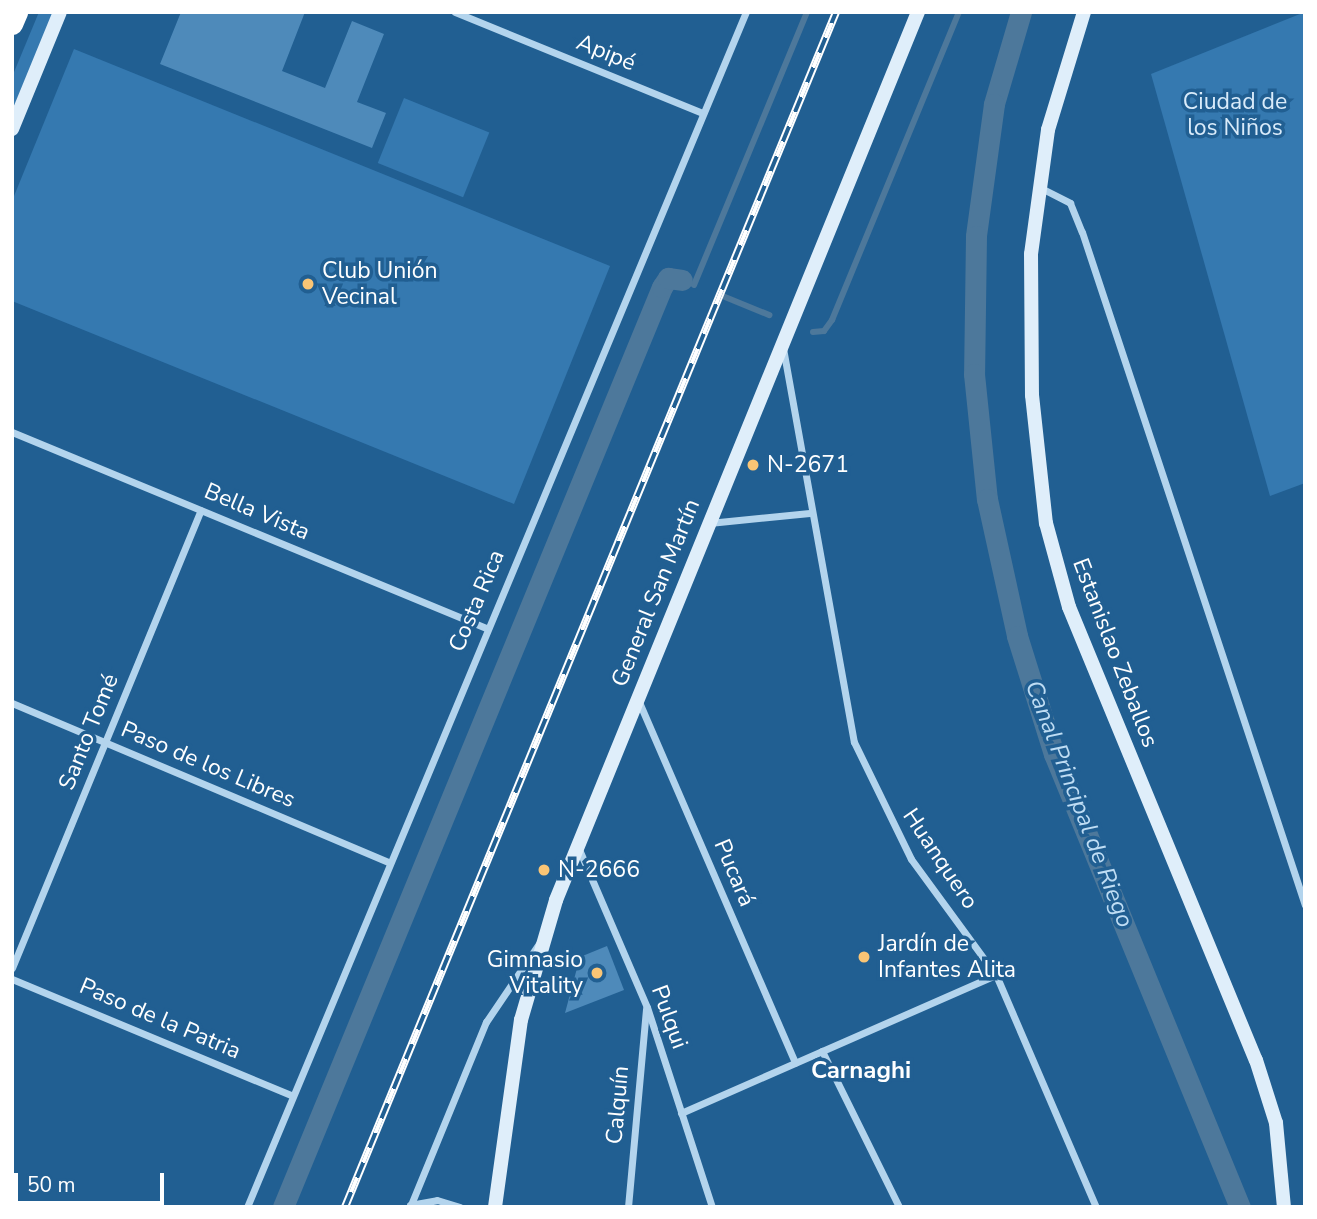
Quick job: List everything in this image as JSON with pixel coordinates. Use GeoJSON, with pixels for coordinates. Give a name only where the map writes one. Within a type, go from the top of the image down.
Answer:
{"type":"FeatureCollection","features":[{"type":"Feature","properties":{"kind":"highway"},"geometry":{"type":"LineString","coordinates":[[12,24],[17,12]]}},
{"type":"Feature","properties":{"kind":"street"},"geometry":{"type":"LineString","coordinates":[[12,129],[61,12]]}},
{"type":"Feature","properties":{"kind":"street","name":"Apipé"},"geometry":{"type":"LineString","coordinates":[[456,12],[703,113]]}},
{"type":"Feature","properties":{"kind":"street","name":"Costa Rica"},"geometry":{"type":"LineString","coordinates":[[247,1207],[486,628],[746,12]]}},
{"type":"Feature","properties":{"kind":"street","name":"General San Martín"},"geometry":{"type":"LineString","coordinates":[[495,1207],[513,1064],[542,939],[918,12]]}},
{"type":"Feature","properties":{"kind":"street","name":"Estanislao Zeballos"},"geometry":{"type":"LineString","coordinates":[[1084,12],[1056,93],[1039,187],[1029,299],[1032,394],[1054,555],[1069,607],[1256,1060],[1276,1123],[1284,1207]]}},
{"type":"Feature","properties":{"kind":"street"},"geometry":{"type":"LineString","coordinates":[[1039,187],[1070,203],[1082,232],[1305,905]]}},
{"type":"Feature","properties":{"kind":"street","name":"Huanquero"},"geometry":{"type":"LineString","coordinates":[[782,343],[848,716],[864,770],[911,859],[996,975],[1097,1207]]}},
{"type":"Feature","properties":{"kind":"street","name":"Bella Vista"},"geometry":{"type":"LineString","coordinates":[[12,432],[486,628]]}},
{"type":"Feature","properties":{"kind":"street","name":"Santo Tomé"},"geometry":{"type":"LineString","coordinates":[[12,968],[201,510]]}},
{"type":"Feature","properties":{"kind":"street"},"geometry":{"type":"LineString","coordinates":[[709,523],[810,513]]}},
{"type":"Feature","properties":{"kind":"street","name":"Pucará"},"geometry":{"type":"LineString","coordinates":[[638,698],[795,1063]]}},
{"type":"Feature","properties":{"kind":"street","name":"Paso de los Libres"},"geometry":{"type":"LineString","coordinates":[[12,703],[389,862]]}},
{"type":"Feature","properties":{"kind":"street","name":"Pulqui"},"geometry":{"type":"LineString","coordinates":[[578,846],[646,1007],[712,1207]]}},
{"type":"Feature","properties":{"kind":"street"},"geometry":{"type":"LineString","coordinates":[[410,1206],[486,1022],[542,939]]}},
{"type":"Feature","properties":{"kind":"street"},"geometry":{"type":"LineString","coordinates":[[681,1113],[996,975]]}},
{"type":"Feature","properties":{"kind":"street","name":"Paso de la Patria"},"geometry":{"type":"LineString","coordinates":[[12,979],[293,1096]]}},
{"type":"Feature","properties":{"kind":"street","name":"Calquín"},"geometry":{"type":"LineString","coordinates":[[628,1207],[646,1007]]}},
{"type":"Feature","properties":{"kind":"street"},"geometry":{"type":"LineString","coordinates":[[822,1051],[899,1207]]}},
{"type":"Feature","properties":{"kind":"street"},"geometry":{"type":"LineString","coordinates":[[410,1206],[437,1200],[460,1207]]}},
{"type":"Feature","properties":{"kind":"green space"},"geometry":{"type":"Polygon","coordinates":[[[39,12],[53,12],[12,111],[12,77],[39,12]]]}},
{"type":"Feature","properties":{"kind":"green space","name":"Ciudad de los Niños"},"geometry":{"type":"Polygon","coordinates":[[[1305,12],[1305,483],[1270,496],[1151,74],[1305,12]]]}},
{"type":"Feature","properties":{"kind":"green space","name":"Club Unión Vecinal"},"geometry":{"type":"Polygon","coordinates":[[[74,49],[610,266],[514,504],[12,301],[12,201],[74,49]]]}},
{"type":"Feature","properties":{"kind":"green space"},"geometry":{"type":"Polygon","coordinates":[[[404,98],[489,132],[463,197],[378,163],[404,98]]]}},
{"type":"Feature","properties":{"kind":"building"},"geometry":{"type":"Polygon","coordinates":[[[181,12],[305,12],[282,71],[325,88],[352,21],[384,34],[357,102],[386,113],[372,148],[160,64],[181,12]]]}},
{"type":"Feature","properties":{"kind":"building","name":"Gimnasio Vitality"},"geometry":{"type":"Polygon","coordinates":[[[607,946],[624,990],[565,1013],[580,957],[607,946]]]}},
{"type":"Feature","properties":{"kind":"waterway"},"geometry":{"type":"LineString","coordinates":[[694,285],[807,12]]}},
{"type":"Feature","properties":{"kind":"waterway"},"geometry":{"type":"LineString","coordinates":[[813,332],[824,331],[832,320],[959,12]]}},
{"type":"Feature","properties":{"kind":"waterway","name":"Canal Principal de Riego"},"geometry":{"type":"LineString","coordinates":[[1021,12],[994,104],[976,236],[974,374],[987,499],[1017,636],[1054,754],[1240,1207]]}},
{"type":"Feature","properties":{"kind":"waterway"},"geometry":{"type":"LineString","coordinates":[[283,1207],[662,287],[668,278],[682,280]]}},
{"type":"Feature","properties":{"kind":"waterway"},"geometry":{"type":"LineString","coordinates":[[725,297],[769,315]]}},
{"type":"Feature","properties":{"kind":"railway"},"geometry":{"type":"LineString","coordinates":[[345,1207],[836,12]]}},
{"type":"Feature","properties":{"kind":"place","name":"Club Unión Vecinal"},"geometry":{"type":"Point","coordinates":[308,284]}},
{"type":"Feature","properties":{"kind":"place","name":"N-2671"},"geometry":{"type":"Point","coordinates":[753,465]}},
{"type":"Feature","properties":{"kind":"place","name":"N-2666"},"geometry":{"type":"Point","coordinates":[544,870]}},
{"type":"Feature","properties":{"kind":"place","name":"Jardín de Infantes Alita"},"geometry":{"type":"Point","coordinates":[864,957]}},
{"type":"Feature","properties":{"kind":"place","name":"Gimnasio Vitality"},"geometry":{"type":"Point","coordinates":[597,973]}},
{"type":"Feature","properties":{"kind":"district","name":"Carnaghi"},"geometry":{"type":"Point","coordinates":[861,1071]}}]}
